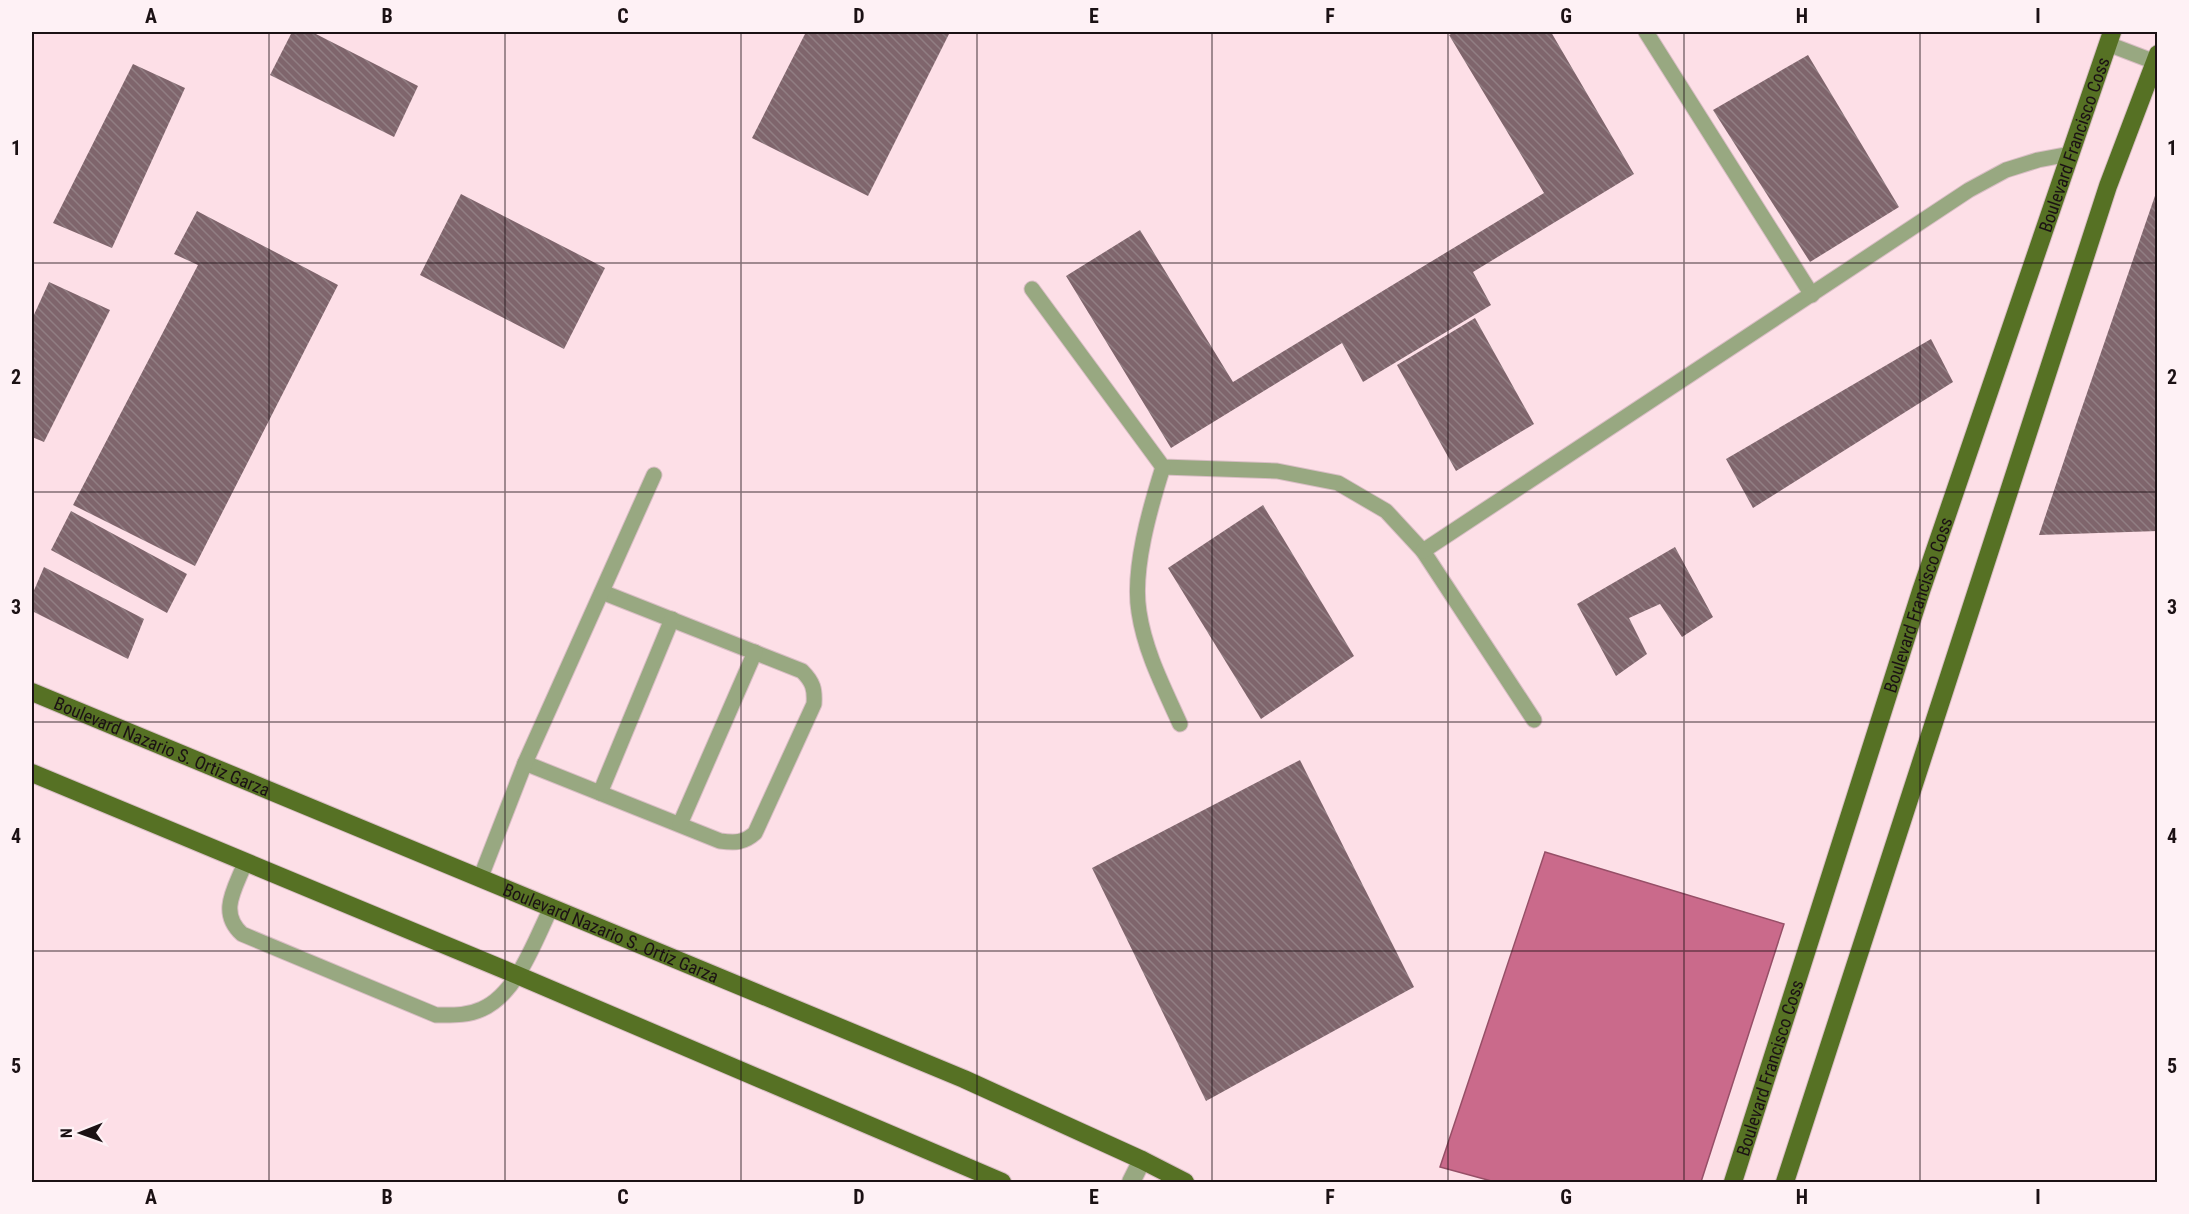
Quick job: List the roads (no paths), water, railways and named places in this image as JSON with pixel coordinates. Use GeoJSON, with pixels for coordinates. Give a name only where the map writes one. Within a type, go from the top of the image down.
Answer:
{"type":"FeatureCollection","features":[{"type":"Feature","properties":{"kind":"main road","name":"Boulevard Francisco Coss"},"geometry":{"type":"LineString","coordinates":[[1733,1182],[1921,591],[2110,38]]}},
{"type":"Feature","properties":{"kind":"main road"},"geometry":{"type":"LineString","coordinates":[[1785,1182],[2108,186],[2156,58]]}},
{"type":"Feature","properties":{"kind":"main road","name":"Boulevard Nazario S. Ortiz Garza"},"geometry":{"type":"LineString","coordinates":[[32,692],[964,1079],[1185,1182]]}},
{"type":"Feature","properties":{"kind":"main road"},"geometry":{"type":"LineString","coordinates":[[32,773],[517,975],[1002,1182]]}},
{"type":"Feature","properties":{"kind":"street"},"geometry":{"type":"LineString","coordinates":[[1131,1182],[1142,1160]]}},
{"type":"Feature","properties":{"kind":"lane"},"geometry":{"type":"LineString","coordinates":[[1646,32],[1812,295]]}},
{"type":"Feature","properties":{"kind":"lane"},"geometry":{"type":"LineString","coordinates":[[2110,38],[2156,58]]}},
{"type":"Feature","properties":{"kind":"lane"},"geometry":{"type":"LineString","coordinates":[[1423,551],[1969,190],[2006,170],[2038,160],[2070,154]]}},
{"type":"Feature","properties":{"kind":"lane"},"geometry":{"type":"LineString","coordinates":[[1032,289],[1163,467]]}},
{"type":"Feature","properties":{"kind":"lane"},"geometry":{"type":"LineString","coordinates":[[1163,467],[1277,471],[1338,483],[1386,511],[1423,551],[1534,720]]}},
{"type":"Feature","properties":{"kind":"lane"},"geometry":{"type":"LineString","coordinates":[[1163,467],[1149,509],[1138,576],[1138,611],[1150,656],[1180,724]]}},
{"type":"Feature","properties":{"kind":"lane"},"geometry":{"type":"LineString","coordinates":[[480,879],[525,763],[654,475]]}},
{"type":"Feature","properties":{"kind":"lane"},"geometry":{"type":"LineString","coordinates":[[525,763],[720,841],[735,843],[747,840],[755,833],[814,704],[815,690],[802,671],[602,592]]}},
{"type":"Feature","properties":{"kind":"lane"},"geometry":{"type":"LineString","coordinates":[[600,793],[672,619]]}},
{"type":"Feature","properties":{"kind":"lane"},"geometry":{"type":"LineString","coordinates":[[680,824],[755,652]]}},
{"type":"Feature","properties":{"kind":"lane"},"geometry":{"type":"LineString","coordinates":[[245,863],[230,905],[229,915],[233,926],[242,934],[436,1015],[460,1015],[482,1009],[499,999],[517,975],[551,908]]}}]}
